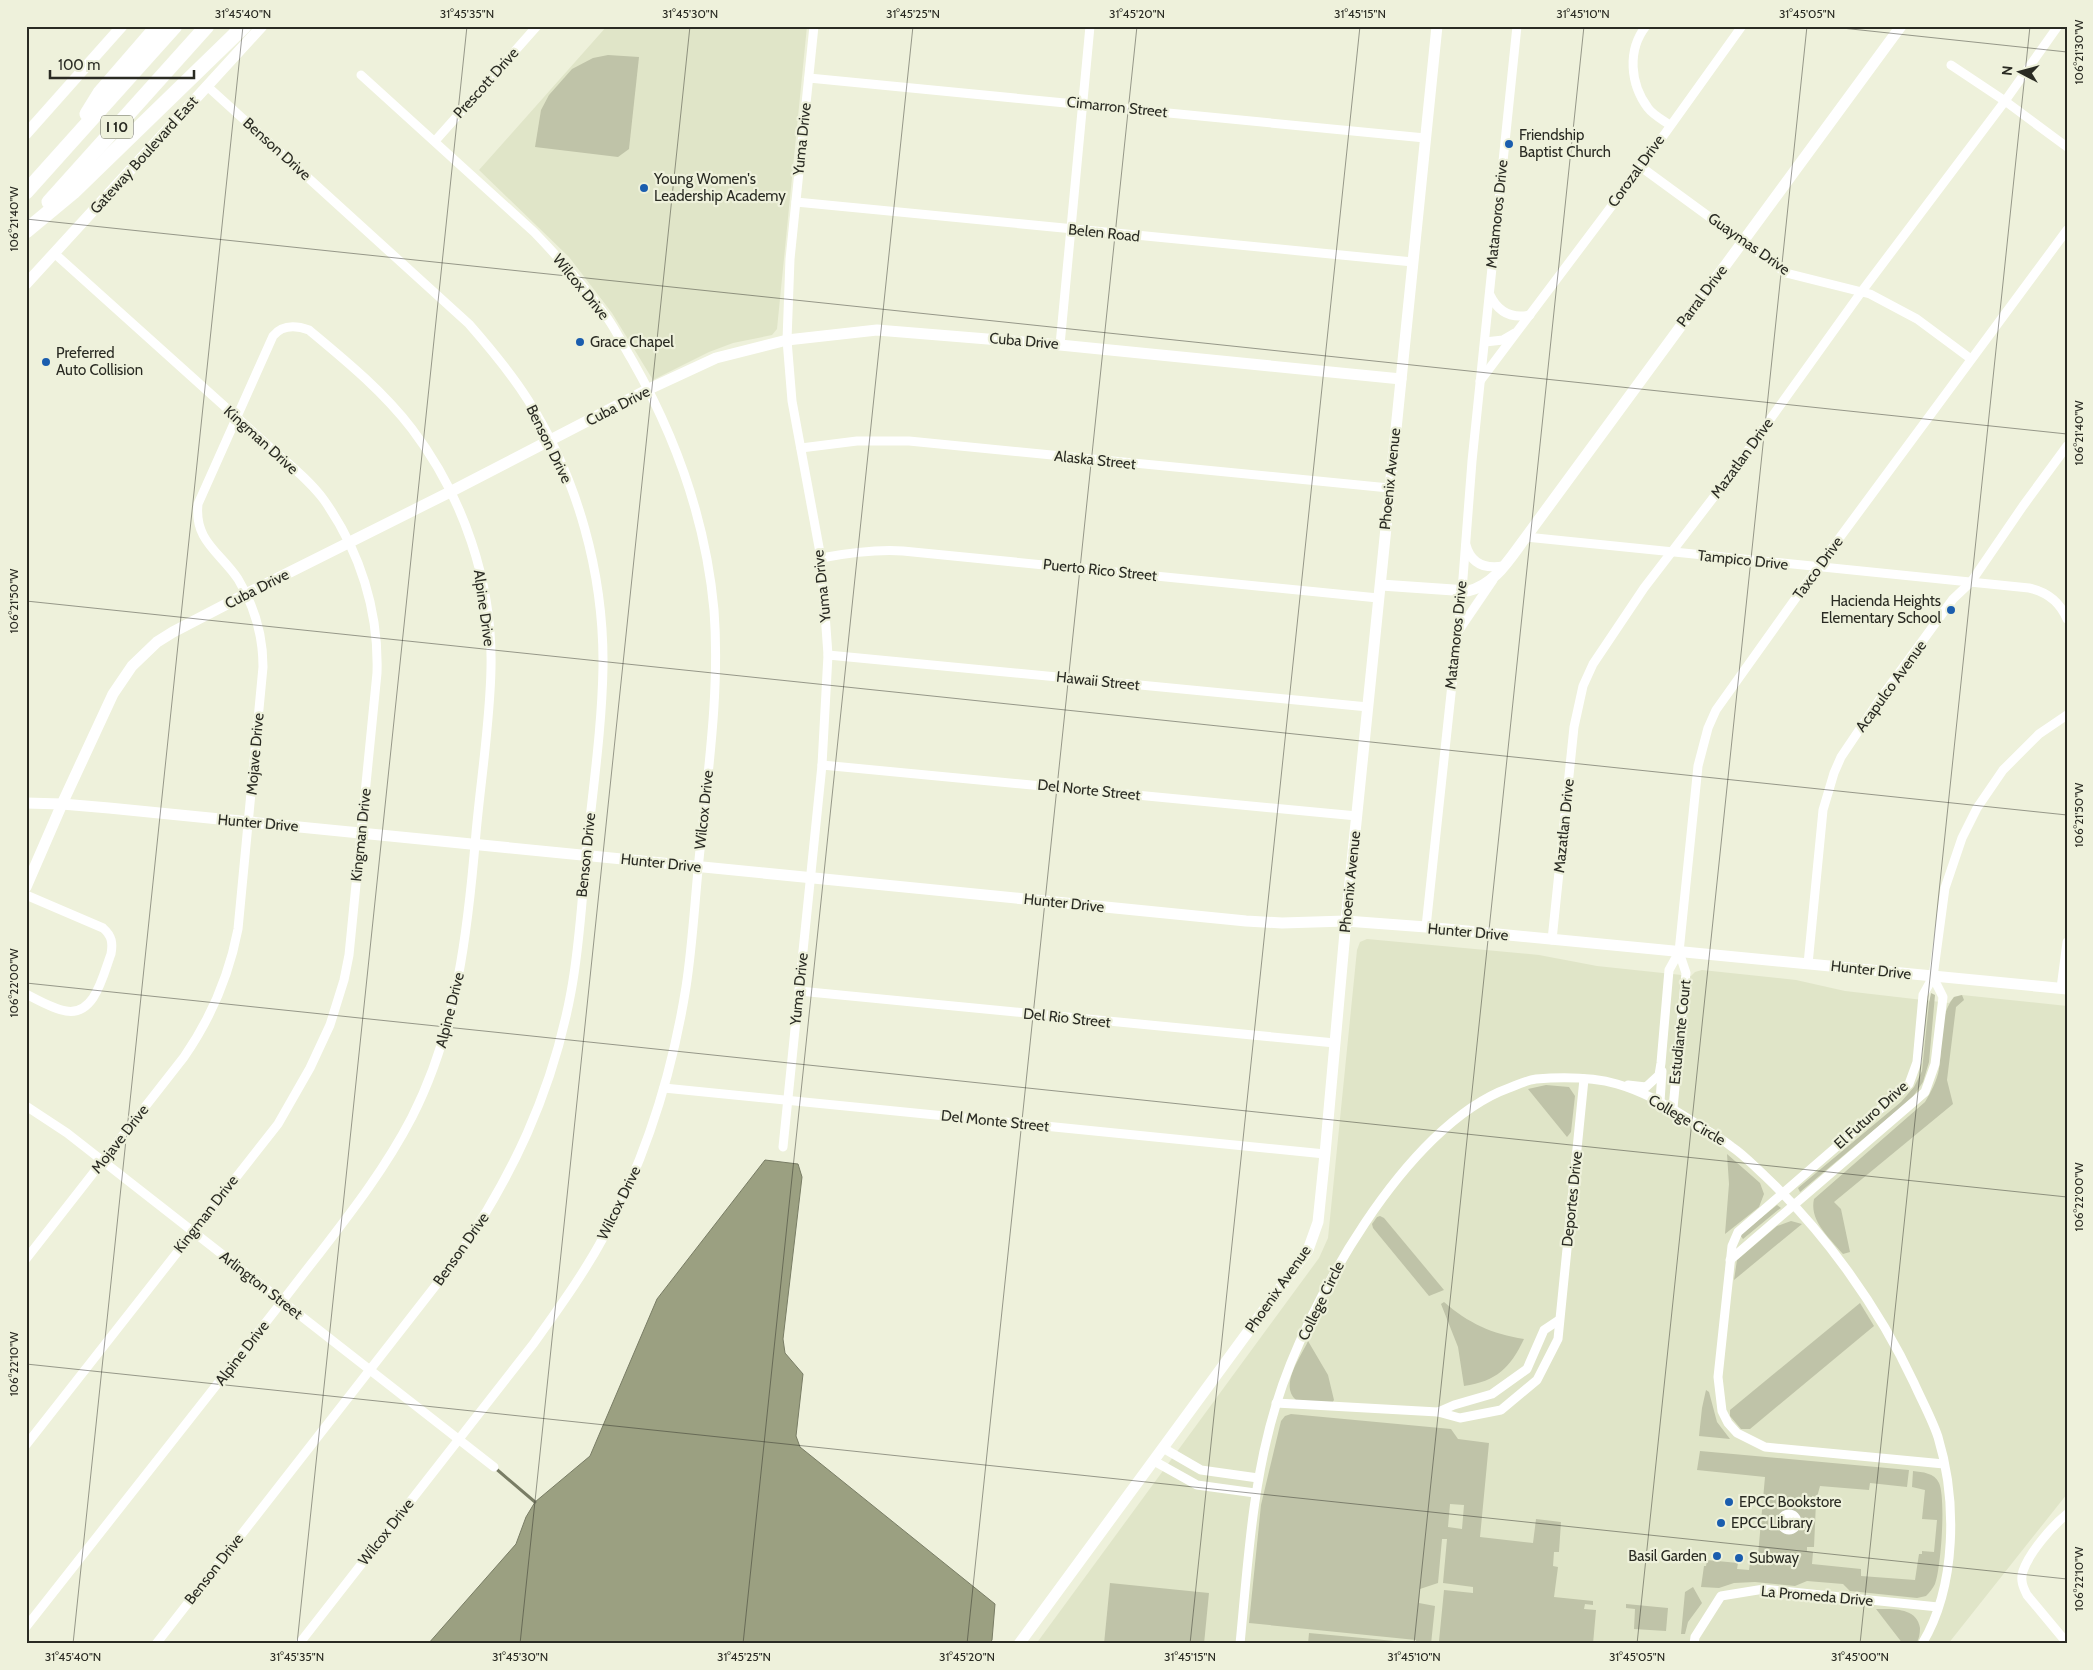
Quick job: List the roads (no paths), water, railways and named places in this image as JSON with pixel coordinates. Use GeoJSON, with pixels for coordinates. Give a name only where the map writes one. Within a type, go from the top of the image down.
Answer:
{"type":"FeatureCollection","features":[{"type":"Feature","properties":{"kind":"highway"},"geometry":{"type":"LineString","coordinates":[[60,154],[100,93],[158,26]]}},
{"type":"Feature","properties":{"kind":"highway","name":"I 10"},"geometry":{"type":"LineString","coordinates":[[26,192],[175,26]]}},
{"type":"Feature","properties":{"kind":"highway","name":"I 10"},"geometry":{"type":"LineString","coordinates":[[26,229],[207,26]]}},
{"type":"Feature","properties":{"kind":"highway"},"geometry":{"type":"LineString","coordinates":[[26,229],[73,192],[244,26]]}},
{"type":"Feature","properties":{"kind":"street"},"geometry":{"type":"LineString","coordinates":[[26,134],[122,26]]}},
{"type":"Feature","properties":{"kind":"street","name":"Gateway Boulevard East"},"geometry":{"type":"LineString","coordinates":[[26,284],[262,26]]}},
{"type":"Feature","properties":{"kind":"street","name":"Prescott Drive"},"geometry":{"type":"LineString","coordinates":[[435,141],[537,26]]}},
{"type":"Feature","properties":{"kind":"street","name":"Yuma Drive"},"geometry":{"type":"LineString","coordinates":[[783,1147],[809,877],[822,765],[828,655],[821,558],[791,394],[787,340],[790,259],[814,26]]}},
{"type":"Feature","properties":{"kind":"street"},"geometry":{"type":"LineString","coordinates":[[1060,344],[1090,26]]}},
{"type":"Feature","properties":{"kind":"street","name":"Phoenix Avenue"},"geometry":{"type":"LineString","coordinates":[[1019,1644],[1308,1250],[1318,1222],[1378,598],[1437,26]]}},
{"type":"Feature","properties":{"kind":"street","name":"Matamoros Drive"},"geometry":{"type":"LineString","coordinates":[[1426,928],[1462,591],[1480,382],[1517,26]]}},
{"type":"Feature","properties":{"kind":"street"},"geometry":{"type":"LineString","coordinates":[[1646,26],[1635,50],[1633,64],[1636,87],[1648,108],[1670,125]]}},
{"type":"Feature","properties":{"kind":"street","name":"Corozal Drive"},"geometry":{"type":"LineString","coordinates":[[1480,382],[1641,167],[1742,26]]}},
{"type":"Feature","properties":{"kind":"street","name":"Parral Drive"},"geometry":{"type":"LineString","coordinates":[[1456,636],[1495,576],[1526,537],[1901,26]]}},
{"type":"Feature","properties":{"kind":"street","name":"Mazatlan Drive"},"geometry":{"type":"LineString","coordinates":[[1552,940],[1574,727],[1583,686],[1602,649],[1644,588],[1672,553],[1862,291],[2058,26]]}},
{"type":"Feature","properties":{"kind":"street"},"geometry":{"type":"LineString","coordinates":[[1952,65],[2005,100],[2067,147]]}},
{"type":"Feature","properties":{"kind":"street","name":"Wilcox Drive"},"geometry":{"type":"LineString","coordinates":[[299,1644],[534,1343],[592,1257],[626,1192],[638,1164],[664,1088],[685,991],[715,686],[714,611],[700,525],[674,444],[649,389],[609,320],[560,259],[534,232],[361,75]]}},
{"type":"Feature","properties":{"kind":"street","name":"Cimarron Street"},"geometry":{"type":"LineString","coordinates":[[809,78],[1425,138]]}},
{"type":"Feature","properties":{"kind":"street","name":"Benson Drive"},"geometry":{"type":"LineString","coordinates":[[156,1644],[454,1262],[498,1195],[533,1125],[553,1068],[572,991],[601,705],[603,667],[602,627],[589,543],[568,481],[550,441],[528,400],[493,352],[469,324],[207,86]]}},
{"type":"Feature","properties":{"kind":"street","name":"Guaymas Drive"},"geometry":{"type":"LineString","coordinates":[[1641,167],[1786,273],[1862,291],[1916,319],[1971,358]]}},
{"type":"Feature","properties":{"kind":"street","name":"Belen Road"},"geometry":{"type":"LineString","coordinates":[[796,202],[1413,262]]}},
{"type":"Feature","properties":{"kind":"street","name":"Taxco Drive"},"geometry":{"type":"LineString","coordinates":[[1679,952],[1698,766],[1708,728],[1727,694],[1818,567],[2067,230]]}},
{"type":"Feature","properties":{"kind":"street","name":"Kingman Drive"},"geometry":{"type":"LineString","coordinates":[[26,1445],[278,1124],[310,1068],[330,1025],[344,980],[349,955],[378,673],[377,639],[367,587],[348,543],[323,499],[308,482],[54,253]]}},
{"type":"Feature","properties":{"kind":"street"},"geometry":{"type":"LineString","coordinates":[[1490,292],[1494,303],[1503,312],[1512,316],[1530,315]]}},
{"type":"Feature","properties":{"kind":"street","name":"Mojave Drive"},"geometry":{"type":"LineString","coordinates":[[26,1259],[184,1058],[200,1033],[221,990],[229,965],[238,929],[263,667],[263,649],[257,619],[246,594],[229,567],[208,545],[199,526],[197,511],[205,487],[273,336],[282,328],[299,326]]}},
{"type":"Feature","properties":{"kind":"street","name":"Alpine Drive"},"geometry":{"type":"LineString","coordinates":[[26,1627],[282,1301],[377,1176],[412,1118],[424,1093],[444,1038],[462,961],[490,679],[490,626],[484,588],[473,546],[450,492],[434,462],[412,429],[388,401],[329,347],[308,330],[299,326]]}},
{"type":"Feature","properties":{"kind":"street","name":"Cuba Drive"},"geometry":{"type":"LineString","coordinates":[[26,887],[113,694],[132,666],[157,642],[246,594],[450,492],[649,389],[716,358],[787,340],[877,330],[1060,344],[1401,378]]}},
{"type":"Feature","properties":{"kind":"street"},"geometry":{"type":"LineString","coordinates":[[1485,342],[1503,340],[1519,331]]}},
{"type":"Feature","properties":{"kind":"street","name":"Alaska Street"},"geometry":{"type":"LineString","coordinates":[[801,448],[857,441],[909,441],[1389,488]]}},
{"type":"Feature","properties":{"kind":"street","name":"Acapulco Avenue"},"geometry":{"type":"LineString","coordinates":[[1808,964],[1823,810],[1834,773],[1852,738],[1953,600],[1971,582],[2067,446]]}},
{"type":"Feature","properties":{"kind":"street","name":"Tampico Drive"},"geometry":{"type":"LineString","coordinates":[[1526,537],[2029,588],[2045,593],[2058,604],[2067,619]]}},
{"type":"Feature","properties":{"kind":"street"},"geometry":{"type":"LineString","coordinates":[[1465,540],[1468,553],[1477,563],[1493,568],[1503,566]]}},
{"type":"Feature","properties":{"kind":"street","name":"Puerto Rico Street"},"geometry":{"type":"LineString","coordinates":[[821,558],[858,552],[903,551],[1378,598]]}},
{"type":"Feature","properties":{"kind":"street","name":"Parral Drive"},"geometry":{"type":"LineString","coordinates":[[1462,591],[1481,587],[1495,576]]}},
{"type":"Feature","properties":{"kind":"street"},"geometry":{"type":"LineString","coordinates":[[1380,585],[1462,591]]}},
{"type":"Feature","properties":{"kind":"street","name":"Hawaii Street"},"geometry":{"type":"LineString","coordinates":[[828,655],[1368,707]]}},
{"type":"Feature","properties":{"kind":"street"},"geometry":{"type":"LineString","coordinates":[[1933,977],[1945,888],[1962,838],[1977,808],[2003,770],[2020,751],[2044,730],[2067,715]]}},
{"type":"Feature","properties":{"kind":"street","name":"Del Norte Street"},"geometry":{"type":"LineString","coordinates":[[822,765],[1357,816]]}},
{"type":"Feature","properties":{"kind":"street","name":"Hunter Drive"},"geometry":{"type":"LineString","coordinates":[[26,795],[62,804]]}},
{"type":"Feature","properties":{"kind":"street","name":"Hunter Drive"},"geometry":{"type":"LineString","coordinates":[[26,803],[62,804],[1246,920],[1282,922],[1346,921],[2064,989]]}},
{"type":"Feature","properties":{"kind":"street"},"geometry":{"type":"LineString","coordinates":[[26,895],[103,928],[110,934],[112,946],[111,954],[92,1001],[81,1010],[64,1011],[26,994]]}},
{"type":"Feature","properties":{"kind":"street"},"geometry":{"type":"LineString","coordinates":[[2064,989],[2067,942]]}},
{"type":"Feature","properties":{"kind":"street","name":"Estudiante Court"},"geometry":{"type":"LineString","coordinates":[[1660,1102],[1661,1063],[1669,970],[1679,952]]}},
{"type":"Feature","properties":{"kind":"street","name":"Estudiante Court"},"geometry":{"type":"LineString","coordinates":[[1673,1108],[1686,973],[1679,952]]}},
{"type":"Feature","properties":{"kind":"street","name":"El Futuro Drive"},"geometry":{"type":"LineString","coordinates":[[1933,977],[1923,995],[1917,1062],[1909,1084],[1738,1232],[1732,1246],[1730,1260],[1718,1377],[1722,1411],[1728,1423],[1737,1433],[1765,1447],[1944,1464]]}},
{"type":"Feature","properties":{"kind":"street","name":"El Futuro Drive"},"geometry":{"type":"LineString","coordinates":[[1730,1260],[1925,1092],[1935,1064],[1943,997],[1933,977]]}},
{"type":"Feature","properties":{"kind":"street","name":"Del Rio Street"},"geometry":{"type":"LineString","coordinates":[[799,991],[1335,1043]]}},
{"type":"Feature","properties":{"kind":"street","name":"Estudiante Court"},"geometry":{"type":"LineString","coordinates":[[1617,1084],[1646,1087],[1659,1076],[1661,1063]]}},
{"type":"Feature","properties":{"kind":"street","name":"College Circle"},"geometry":{"type":"LineString","coordinates":[[1240,1644],[1258,1478],[1276,1403],[1307,1324],[1348,1248],[1394,1185],[1429,1144],[1469,1107],[1491,1094],[1533,1079],[1584,1079],[1617,1084],[1673,1108],[1735,1148],[1795,1205],[1864,1295],[1899,1352],[1937,1433],[1951,1500],[1951,1539],[1947,1574],[1938,1607],[1922,1644]]}},
{"type":"Feature","properties":{"kind":"street","name":"Deportes Drive"},"geometry":{"type":"LineString","coordinates":[[1276,1403],[1438,1412],[1460,1418],[1500,1410],[1537,1380],[1558,1339],[1558,1320],[1584,1079]]}},
{"type":"Feature","properties":{"kind":"street","name":"Del Monte Street"},"geometry":{"type":"LineString","coordinates":[[664,1088],[1325,1154]]}},
{"type":"Feature","properties":{"kind":"street","name":"Arlington Street"},"geometry":{"type":"LineString","coordinates":[[26,1106],[67,1133],[104,1161],[458,1440],[494,1466]]}},
{"type":"Feature","properties":{"kind":"street","name":"Deportes Drive"},"geometry":{"type":"LineString","coordinates":[[1438,1412],[1454,1405],[1492,1394],[1527,1369],[1544,1330],[1558,1320]]}},
{"type":"Feature","properties":{"kind":"street"},"geometry":{"type":"LineString","coordinates":[[1163,1448],[1201,1470],[1258,1478]]}},
{"type":"Feature","properties":{"kind":"street"},"geometry":{"type":"LineString","coordinates":[[1154,1461],[1197,1485],[1255,1493]]}},
{"type":"Feature","properties":{"kind":"street"},"geometry":{"type":"LineString","coordinates":[[2067,1514],[2028,1562],[2022,1577],[2023,1587],[2027,1595],[2067,1643]]}},
{"type":"Feature","properties":{"kind":"street","name":"La Promeda Drive"},"geometry":{"type":"LineString","coordinates":[[1694,1644],[1695,1637],[1721,1596],[1764,1589],[1938,1607]]}},
{"type":"Feature","properties":{"kind":"waterway"},"geometry":{"type":"LineString","coordinates":[[494,1467],[535,1502]]}},
{"type":"Feature","properties":{"kind":"place","name":"Friendship Baptist Church"},"geometry":{"type":"Point","coordinates":[1509,144]}},
{"type":"Feature","properties":{"kind":"place","name":"Young Women's Leadership Academy"},"geometry":{"type":"Point","coordinates":[644,188]}},
{"type":"Feature","properties":{"kind":"place","name":"Grace Chapel"},"geometry":{"type":"Point","coordinates":[580,342]}},
{"type":"Feature","properties":{"kind":"place","name":"Preferred Auto Collision"},"geometry":{"type":"Point","coordinates":[46,362]}},
{"type":"Feature","properties":{"kind":"place","name":"Hacienda Heights Elementary School"},"geometry":{"type":"Point","coordinates":[1951,610]}},
{"type":"Feature","properties":{"kind":"place","name":"EPCC Bookstore"},"geometry":{"type":"Point","coordinates":[1729,1502]}},
{"type":"Feature","properties":{"kind":"place","name":"EPCC Library"},"geometry":{"type":"Point","coordinates":[1721,1523]}},
{"type":"Feature","properties":{"kind":"place","name":"Basil Garden"},"geometry":{"type":"Point","coordinates":[1717,1556]}},
{"type":"Feature","properties":{"kind":"place","name":"Subway"},"geometry":{"type":"Point","coordinates":[1739,1558]}}]}
